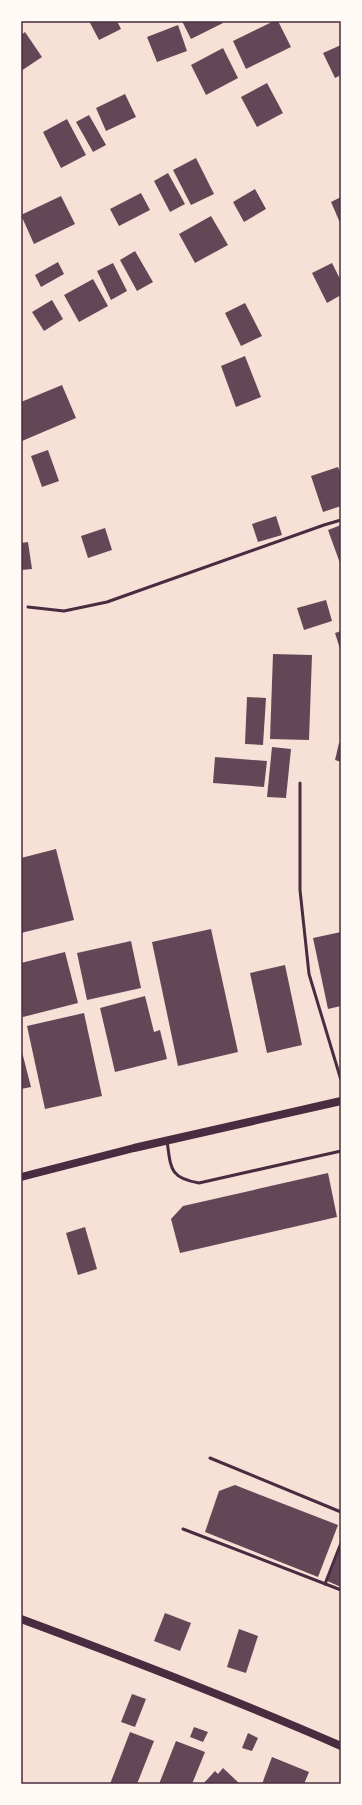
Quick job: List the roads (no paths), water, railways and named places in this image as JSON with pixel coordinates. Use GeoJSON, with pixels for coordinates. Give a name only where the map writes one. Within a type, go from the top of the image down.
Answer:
{"type":"FeatureCollection","features":[{"type":"Feature","properties":{"kind":"main road"},"geometry":{"type":"LineString","coordinates":[[21,1177],[166,1141],[341,1101]]}},
{"type":"Feature","properties":{"kind":"main road"},"geometry":{"type":"LineString","coordinates":[[21,1619],[115,1653],[271,1715],[341,1746]]}},
{"type":"Feature","properties":{"kind":"lane"},"geometry":{"type":"LineString","coordinates":[[28,607],[64,611],[107,602],[317,527],[341,520]]}},
{"type":"Feature","properties":{"kind":"lane"},"geometry":{"type":"LineString","coordinates":[[300,782],[300,890],[309,974],[341,1080]]}},
{"type":"Feature","properties":{"kind":"lane"},"geometry":{"type":"LineString","coordinates":[[166,1141],[175,1174],[184,1180],[199,1183],[341,1151]]}},
{"type":"Feature","properties":{"kind":"lane"},"geometry":{"type":"LineString","coordinates":[[210,1458],[341,1512]]}},
{"type":"Feature","properties":{"kind":"lane"},"geometry":{"type":"LineString","coordinates":[[183,1529],[341,1590]]}},
{"type":"Feature","properties":{"kind":"lane"},"geometry":{"type":"LineString","coordinates":[[325,1584],[341,1543]]}}]}
